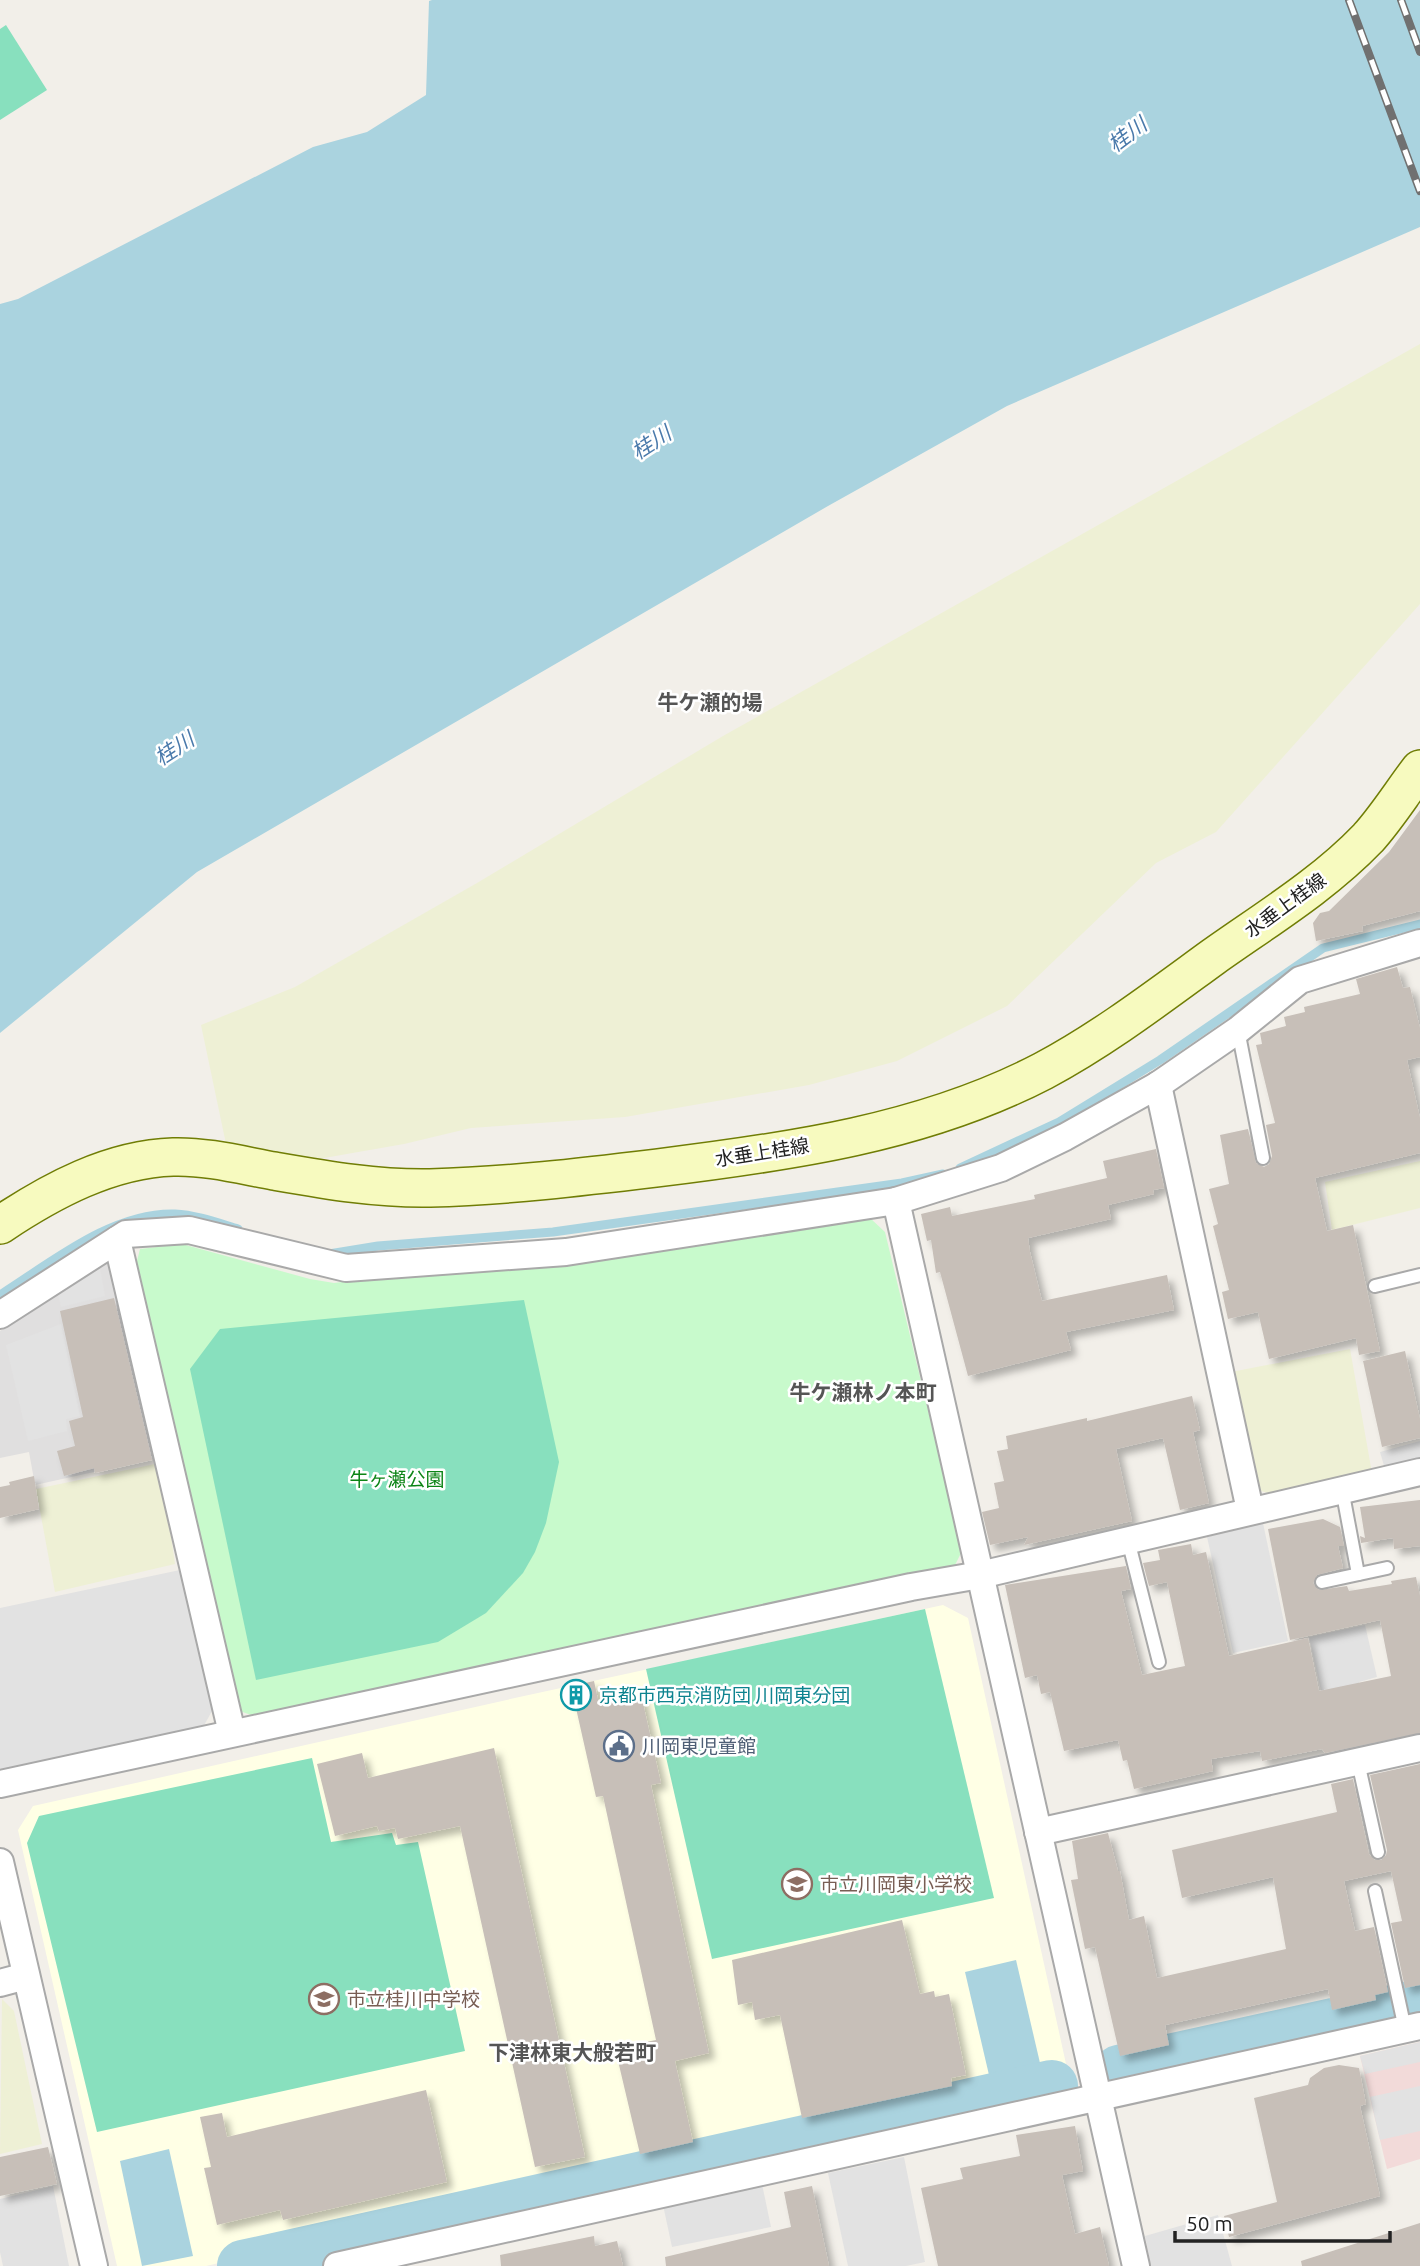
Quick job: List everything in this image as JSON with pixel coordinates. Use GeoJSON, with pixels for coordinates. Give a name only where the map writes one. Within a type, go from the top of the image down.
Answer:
{"type":"FeatureCollection","features":[{"type":"Feature","properties":{"kind":"main road","name":"水垂上桂線"},"geometry":{"type":"LineString","coordinates":[[0,1225],[65,1185],[117,1167],[171,1157],[212,1159],[335,1181],[430,1188],[579,1177],[710,1161],[889,1130],[965,1105],[1009,1086],[1042,1071],[1097,1038],[1340,864],[1369,836],[1420,769]]}},
{"type":"Feature","properties":{"kind":"street"},"geometry":{"type":"LineString","coordinates":[[0,1315],[126,1234],[189,1230],[346,1268],[566,1252],[895,1201],[1001,1168],[1065,1137],[1158,1085],[1238,1030],[1300,980],[1420,944]]}},
{"type":"Feature","properties":{"kind":"street"},"geometry":{"type":"LineString","coordinates":[[1158,1085],[1250,1510]]}},
{"type":"Feature","properties":{"kind":"street"},"geometry":{"type":"LineString","coordinates":[[895,1201],[1136,2266]]}},
{"type":"Feature","properties":{"kind":"street"},"geometry":{"type":"LineString","coordinates":[[117,1240],[232,1733]]}},
{"type":"Feature","properties":{"kind":"street"},"geometry":{"type":"LineString","coordinates":[[0,1784],[898,1590],[980,1575],[1420,1472]]}},
{"type":"Feature","properties":{"kind":"street"},"geometry":{"type":"LineString","coordinates":[[1038,1832],[1420,1748]]}},
{"type":"Feature","properties":{"kind":"street"},"geometry":{"type":"LineString","coordinates":[[0,1862],[94,2266]]}},
{"type":"Feature","properties":{"kind":"street"},"geometry":{"type":"LineString","coordinates":[[0,1983],[26,1976]]}},
{"type":"Feature","properties":{"kind":"street"},"geometry":{"type":"LineString","coordinates":[[337,2266],[1412,2028]]}},
{"type":"Feature","properties":{"kind":"lane"},"geometry":{"type":"LineString","coordinates":[[1238,1030],[1263,1158]]}},
{"type":"Feature","properties":{"kind":"lane"},"geometry":{"type":"LineString","coordinates":[[1375,1286],[1420,1275]]}},
{"type":"Feature","properties":{"kind":"lane"},"geometry":{"type":"LineString","coordinates":[[1342,1489],[1358,1574]]}},
{"type":"Feature","properties":{"kind":"lane"},"geometry":{"type":"LineString","coordinates":[[1128,1539],[1159,1662]]}},
{"type":"Feature","properties":{"kind":"lane"},"geometry":{"type":"LineString","coordinates":[[1322,1582],[1387,1568]]}},
{"type":"Feature","properties":{"kind":"lane"},"geometry":{"type":"LineString","coordinates":[[1358,1762],[1378,1852]]}},
{"type":"Feature","properties":{"kind":"lane"},"geometry":{"type":"LineString","coordinates":[[1375,1891],[1412,2028]]}},
{"type":"Feature","properties":{"kind":"shaded area"},"geometry":{"type":"Polygon","coordinates":[[[1420,344],[1420,604],[1216,832],[1156,863],[1007,1006],[897,1061],[809,1085],[625,1117],[471,1128],[307,1163],[226,1144],[201,1025],[295,987],[477,883],[723,736],[1420,344]]]}},
{"type":"Feature","properties":{"kind":"shaded area"},"geometry":{"type":"Polygon","coordinates":[[[1420,1161],[1420,1208],[1332,1230],[1325,1182],[1420,1161]]]}},
{"type":"Feature","properties":{"kind":"shaded area"},"geometry":{"type":"Polygon","coordinates":[[[100,1259],[111,1262],[153,1459],[35,1485],[29,1452],[0,1458],[0,1331],[57,1294],[100,1259]]]}},
{"type":"Feature","properties":{"kind":"shaded area"},"geometry":{"type":"Polygon","coordinates":[[[99,1263],[105,1296],[61,1307],[58,1294],[99,1263]]]}},
{"type":"Feature","properties":{"kind":"shaded area"},"geometry":{"type":"Polygon","coordinates":[[[61,1324],[80,1416],[66,1419],[67,1431],[28,1441],[6,1345],[61,1324]]]}},
{"type":"Feature","properties":{"kind":"shaded area"},"geometry":{"type":"Polygon","coordinates":[[[1350,1349],[1372,1473],[1271,1494],[1258,1490],[1231,1372],[1350,1349]]]}},
{"type":"Feature","properties":{"kind":"shaded area"},"geometry":{"type":"Polygon","coordinates":[[[1420,1441],[1420,1462],[1385,1469],[1380,1452],[1420,1441]]]}},
{"type":"Feature","properties":{"kind":"shaded area"},"geometry":{"type":"Polygon","coordinates":[[[155,1464],[175,1564],[55,1592],[36,1489],[155,1464]]]}},
{"type":"Feature","properties":{"kind":"shaded area"},"geometry":{"type":"Polygon","coordinates":[[[1263,1523],[1288,1641],[1233,1653],[1207,1537],[1263,1523]]]}},
{"type":"Feature","properties":{"kind":"shaded area"},"geometry":{"type":"Polygon","coordinates":[[[180,1570],[212,1711],[202,1729],[0,1771],[0,1608],[180,1570]]]}},
{"type":"Feature","properties":{"kind":"shaded area"},"geometry":{"type":"Polygon","coordinates":[[[943,1605],[968,1618],[1068,2073],[631,2168],[206,2266],[117,2266],[18,1830],[33,1806],[943,1605]]]}},
{"type":"Feature","properties":{"kind":"shaded area"},"geometry":{"type":"Polygon","coordinates":[[[1365,1625],[1377,1677],[1359,1682],[1373,1745],[1335,1753],[1309,1637],[1365,1625]]]}},
{"type":"Feature","properties":{"kind":"shaded area"},"geometry":{"type":"Polygon","coordinates":[[[2,1999],[14,2011],[42,2144],[0,2154],[2,1999]]]}},
{"type":"Feature","properties":{"kind":"shaded area"},"geometry":{"type":"Polygon","coordinates":[[[1420,2042],[1420,2159],[1387,2169],[1360,2056],[1420,2042]]]}},
{"type":"Feature","properties":{"kind":"shaded area"},"geometry":{"type":"Polygon","coordinates":[[[1420,2042],[1420,2062],[1365,2074],[1360,2056],[1420,2042]]]}},
{"type":"Feature","properties":{"kind":"shaded area"},"geometry":{"type":"Polygon","coordinates":[[[1420,2086],[1420,2131],[1380,2140],[1370,2097],[1420,2086]]]}},
{"type":"Feature","properties":{"kind":"shaded area"},"geometry":{"type":"Polygon","coordinates":[[[904,2157],[925,2262],[906,2266],[848,2266],[828,2173],[904,2157]]]}},
{"type":"Feature","properties":{"kind":"shaded area"},"geometry":{"type":"Polygon","coordinates":[[[762,2184],[771,2227],[672,2247],[663,2205],[762,2184]]]}},
{"type":"Feature","properties":{"kind":"shaded area"},"geometry":{"type":"Polygon","coordinates":[[[53,2186],[69,2266],[3,2266],[0,2252],[0,2199],[53,2186]]]}},
{"type":"Feature","properties":{"kind":"shaded area"},"geometry":{"type":"Polygon","coordinates":[[[1218,2215],[1232,2266],[1151,2266],[1145,2236],[1218,2215]]]}},
{"type":"Feature","properties":{"kind":"green space"},"geometry":{"type":"Polygon","coordinates":[[[6,25],[47,90],[0,120],[0,29],[6,25]]]}},
{"type":"Feature","properties":{"kind":"green space","name":"牛ヶ瀬公園"},"geometry":{"type":"Polygon","coordinates":[[[870,1218],[885,1232],[962,1551],[953,1569],[257,1717],[237,1710],[135,1269],[140,1249],[182,1244],[334,1283],[870,1218]]]}},
{"type":"Feature","properties":{"kind":"green space"},"geometry":{"type":"Polygon","coordinates":[[[524,1300],[559,1462],[546,1523],[535,1552],[523,1573],[486,1613],[438,1642],[256,1680],[190,1369],[220,1329],[524,1300]]]}},
{"type":"Feature","properties":{"kind":"green space"},"geometry":{"type":"Polygon","coordinates":[[[925,1609],[994,1898],[712,1959],[646,1669],[925,1609]]]}},
{"type":"Feature","properties":{"kind":"green space"},"geometry":{"type":"Polygon","coordinates":[[[312,1758],[331,1842],[392,1833],[396,1845],[418,1842],[465,2051],[97,2132],[27,1843],[39,1816],[312,1758]]]}},
{"type":"Feature","properties":{"kind":"water","name":"桂川"},"geometry":{"type":"Polygon","coordinates":[[[1420,0],[1420,227],[1007,406],[828,506],[197,872],[0,1033],[0,304],[18,299],[313,147],[367,132],[426,95],[429,1],[1420,0]]]}},
{"type":"Feature","properties":{"kind":"water"},"geometry":{"type":"Polygon","coordinates":[[[1016,1960],[1040,2063],[989,2075],[965,1972],[1016,1960]]]}},
{"type":"Feature","properties":{"kind":"water"},"geometry":{"type":"Polygon","coordinates":[[[169,2149],[193,2256],[142,2266],[120,2161],[169,2149]]]}},
{"type":"Feature","properties":{"kind":"building"},"geometry":{"type":"Polygon","coordinates":[[[1420,810],[1420,911],[1362,926],[1363,931],[1316,941],[1313,923],[1320,913],[1329,911],[1389,852],[1420,810]]]}},
{"type":"Feature","properties":{"kind":"building"},"geometry":{"type":"Polygon","coordinates":[[[1397,967],[1403,988],[1410,987],[1420,1028],[1420,1057],[1407,1060],[1420,1118],[1420,1153],[1315,1178],[1327,1231],[1353,1225],[1380,1351],[1359,1355],[1356,1338],[1269,1359],[1258,1312],[1228,1319],[1222,1292],[1229,1290],[1213,1226],[1218,1224],[1209,1189],[1229,1184],[1220,1135],[1248,1129],[1256,1163],[1264,1167],[1269,1164],[1272,1156],[1266,1125],[1275,1123],[1256,1045],[1262,1044],[1260,1033],[1286,1026],[1284,1017],[1305,1012],[1304,1007],[1360,994],[1356,979],[1397,967]]]}},
{"type":"Feature","properties":{"kind":"building"},"geometry":{"type":"Polygon","coordinates":[[[1156,1149],[1164,1188],[1153,1190],[1154,1194],[1108,1205],[1111,1219],[1028,1238],[1042,1301],[1167,1275],[1174,1310],[1066,1332],[1071,1350],[968,1376],[940,1272],[936,1273],[931,1240],[927,1241],[921,1214],[950,1207],[952,1216],[1035,1199],[1034,1195],[1107,1178],[1103,1161],[1156,1149]]]}},
{"type":"Feature","properties":{"kind":"building"},"geometry":{"type":"Polygon","coordinates":[[[114,1298],[152,1460],[95,1473],[94,1468],[64,1476],[57,1451],[75,1446],[69,1421],[83,1417],[60,1311],[114,1298]]]}},
{"type":"Feature","properties":{"kind":"building"},"geometry":{"type":"Polygon","coordinates":[[[1405,1351],[1420,1419],[1420,1438],[1382,1447],[1363,1361],[1405,1351]]]}},
{"type":"Feature","properties":{"kind":"building"},"geometry":{"type":"Polygon","coordinates":[[[1192,1396],[1200,1430],[1193,1432],[1209,1503],[1180,1510],[1163,1438],[1116,1449],[1132,1521],[1024,1545],[1028,1537],[990,1545],[982,1512],[999,1508],[994,1483],[1004,1481],[997,1451],[1008,1449],[1006,1436],[1087,1418],[1087,1421],[1192,1396]]]}},
{"type":"Feature","properties":{"kind":"building"},"geometry":{"type":"Polygon","coordinates":[[[34,1476],[39,1509],[0,1518],[0,1487],[34,1476]]]}},
{"type":"Feature","properties":{"kind":"building"},"geometry":{"type":"Polygon","coordinates":[[[1420,1500],[1420,1546],[1394,1549],[1393,1538],[1361,1543],[1360,1536],[1365,1538],[1360,1507],[1420,1500]]]}},
{"type":"Feature","properties":{"kind":"building"},"geometry":{"type":"Polygon","coordinates":[[[1323,1519],[1340,1527],[1344,1546],[1338,1546],[1343,1568],[1317,1575],[1313,1583],[1319,1590],[1347,1586],[1349,1591],[1416,1577],[1420,1596],[1420,1733],[1325,1753],[1322,1749],[1262,1761],[1260,1751],[1211,1759],[1213,1771],[1134,1789],[1127,1760],[1123,1761],[1118,1740],[1064,1751],[1050,1692],[1041,1694],[1037,1675],[1025,1678],[1005,1585],[1126,1566],[1131,1589],[1121,1591],[1142,1675],[1185,1666],[1167,1582],[1149,1586],[1143,1563],[1160,1560],[1158,1550],[1191,1544],[1193,1555],[1206,1552],[1229,1656],[1308,1638],[1319,1691],[1391,1676],[1380,1620],[1290,1640],[1268,1529],[1323,1519]]]}},
{"type":"Feature","properties":{"kind":"building"},"geometry":{"type":"Polygon","coordinates":[[[594,1681],[599,1704],[641,1694],[661,1783],[651,1785],[709,2053],[675,2061],[693,2142],[640,2154],[615,2048],[656,2040],[603,1796],[596,1797],[571,1686],[594,1681]]]}},
{"type":"Feature","properties":{"kind":"building"},"geometry":{"type":"Polygon","coordinates":[[[494,1748],[585,2157],[535,2167],[460,1826],[398,1839],[395,1828],[379,1831],[377,1826],[335,1836],[317,1764],[362,1753],[368,1778],[494,1748]]]}},
{"type":"Feature","properties":{"kind":"building"},"geometry":{"type":"Polygon","coordinates":[[[1420,1764],[1420,1985],[1405,1988],[1391,1923],[1402,1921],[1391,1871],[1344,1881],[1355,1931],[1374,1927],[1388,1992],[1375,1995],[1376,2000],[1332,2010],[1328,1989],[1165,2025],[1169,2045],[1120,2056],[1095,1947],[1085,1949],[1071,1880],[1078,1879],[1072,1841],[1108,1833],[1120,1871],[1129,1920],[1144,1916],[1157,1978],[1286,1949],[1273,1877],[1182,1898],[1172,1850],[1337,1812],[1331,1784],[1353,1779],[1369,1854],[1375,1860],[1381,1860],[1387,1850],[1370,1775],[1420,1764]]]}},
{"type":"Feature","properties":{"kind":"building"},"geometry":{"type":"Polygon","coordinates":[[[902,1920],[920,1994],[934,1991],[935,1997],[949,1994],[966,2075],[951,2078],[952,2086],[802,2118],[780,2015],[755,2020],[752,2002],[738,2005],[732,1960],[902,1920]]]}},
{"type":"Feature","properties":{"kind":"building"},"geometry":{"type":"Polygon","coordinates":[[[1339,2065],[1359,2068],[1366,2104],[1360,2106],[1380,2196],[1229,2237],[1224,2216],[1277,2202],[1254,2098],[1308,2085],[1310,2078],[1324,2068],[1339,2065]]]}},
{"type":"Feature","properties":{"kind":"building"},"geometry":{"type":"Polygon","coordinates":[[[426,2090],[447,2182],[283,2220],[280,2210],[217,2225],[204,2168],[211,2167],[200,2117],[222,2113],[227,2137],[426,2090]]]}},
{"type":"Feature","properties":{"kind":"building"},"geometry":{"type":"Polygon","coordinates":[[[1075,2126],[1083,2171],[1062,2175],[1075,2234],[1100,2227],[1109,2266],[938,2266],[921,2188],[963,2179],[960,2168],[1020,2156],[1016,2135],[1075,2126]]]}},
{"type":"Feature","properties":{"kind":"building"},"geometry":{"type":"Polygon","coordinates":[[[48,2147],[57,2184],[0,2196],[0,2157],[48,2147]]]}},
{"type":"Feature","properties":{"kind":"building"},"geometry":{"type":"Polygon","coordinates":[[[812,2186],[829,2266],[666,2266],[665,2257],[791,2227],[784,2192],[812,2186]]]}},
{"type":"Feature","properties":{"kind":"building"},"geometry":{"type":"Polygon","coordinates":[[[1420,2223],[1420,2266],[1302,2266],[1301,2261],[1420,2223]]]}},
{"type":"Feature","properties":{"kind":"building"},"geometry":{"type":"Polygon","coordinates":[[[594,2236],[595,2246],[617,2241],[623,2266],[501,2266],[500,2255],[594,2236]]]}},
{"type":"Feature","properties":{"kind":"waterway"},"geometry":{"type":"LineString","coordinates":[[960,1168],[1059,1122],[1160,1060],[1323,948],[1420,924]]}},
{"type":"Feature","properties":{"kind":"waterway"},"geometry":{"type":"LineString","coordinates":[[329,1254],[378,1246],[553,1232],[902,1183],[943,1174]]}},
{"type":"Feature","properties":{"kind":"waterway"},"geometry":{"type":"LineString","coordinates":[[0,1295],[83,1242],[128,1221],[175,1214],[238,1229]]}},
{"type":"Feature","properties":{"kind":"waterway"},"geometry":{"type":"LineString","coordinates":[[1119,2071],[1420,2005]]}},
{"type":"Feature","properties":{"kind":"waterway"},"geometry":{"type":"LineString","coordinates":[[243,2266],[1052,2086]]}},
{"type":"Feature","properties":{"kind":"railway"},"geometry":{"type":"LineString","coordinates":[[1349,0],[1420,191]]}},
{"type":"Feature","properties":{"kind":"railway"},"geometry":{"type":"LineString","coordinates":[[1401,0],[1420,52]]}},
{"type":"Feature","properties":{"kind":"place","name":"京都市西京消防団 川岡東分団"},"geometry":{"type":"Point","coordinates":[576,1695]}},
{"type":"Feature","properties":{"kind":"place","name":"川岡東児童館"},"geometry":{"type":"Point","coordinates":[619,1746]}},
{"type":"Feature","properties":{"kind":"place","name":"市立川岡東小学校"},"geometry":{"type":"Point","coordinates":[797,1884]}},
{"type":"Feature","properties":{"kind":"place","name":"市立桂川中学校"},"geometry":{"type":"Point","coordinates":[324,1999]}},
{"type":"Feature","properties":{"kind":"district","name":"牛ケ瀬的場"},"geometry":{"type":"Point","coordinates":[710,702]}},
{"type":"Feature","properties":{"kind":"district","name":"牛ケ瀬林ノ本町"},"geometry":{"type":"Point","coordinates":[863,1392]}},
{"type":"Feature","properties":{"kind":"district","name":"下津林東大般若町"},"geometry":{"type":"Point","coordinates":[572,2052]}}]}
